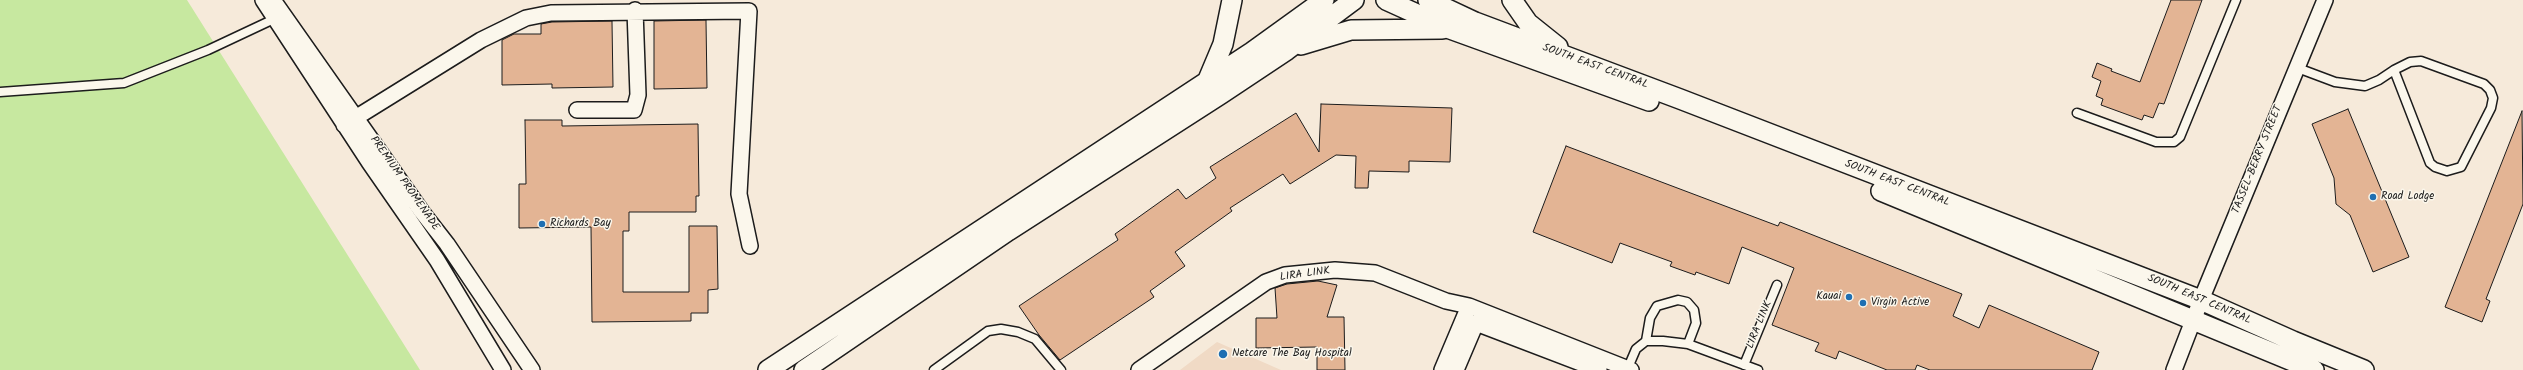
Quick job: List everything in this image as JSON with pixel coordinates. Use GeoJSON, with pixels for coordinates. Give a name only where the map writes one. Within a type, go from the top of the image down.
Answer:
{"type":"FeatureCollection","features":[{"type":"Feature","properties":{"kind":"street","name":"PREMIUM PROMENADE"},"geometry":{"type":"LineString","coordinates":[[263,0],[274,19],[350,121],[447,244],[532,370]]}},
{"type":"Feature","properties":{"kind":"street","name":"PREMIUM PROMENADE"},"geometry":{"type":"LineString","coordinates":[[274,0],[441,266],[503,370]]}},
{"type":"Feature","properties":{"kind":"street"},"geometry":{"type":"LineString","coordinates":[[1207,82],[1223,44],[1232,0]]}},
{"type":"Feature","properties":{"kind":"street"},"geometry":{"type":"LineString","coordinates":[[768,370],[1207,82],[1324,0]]}},
{"type":"Feature","properties":{"kind":"street"},"geometry":{"type":"LineString","coordinates":[[804,370],[1008,231],[1132,153],[1287,50],[1354,0]]}},
{"type":"Feature","properties":{"kind":"street","name":"SOUTH EAST CENTRAL"},"geometry":{"type":"LineString","coordinates":[[1386,0],[1450,29],[1801,158],[2194,322],[2314,370]]}},
{"type":"Feature","properties":{"kind":"street","name":"SOUTH EAST CENTRAL"},"geometry":{"type":"LineString","coordinates":[[1428,0],[1475,22],[2201,300],[2293,341],[2364,370]]}},
{"type":"Feature","properties":{"kind":"street"},"geometry":{"type":"LineString","coordinates":[[1512,0],[1520,13],[1537,31],[1584,63]]}},
{"type":"Feature","properties":{"kind":"street","name":"TASSEL-BERRY STREET"},"geometry":{"type":"LineString","coordinates":[[2194,322],[2201,300],[2295,67],[2325,0]]}},
{"type":"Feature","properties":{"kind":"street"},"geometry":{"type":"LineString","coordinates":[[350,121],[481,40],[526,18],[551,13],[635,10],[749,11],[739,194],[750,246]]}},
{"type":"Feature","properties":{"kind":"street"},"geometry":{"type":"LineString","coordinates":[[577,110],[634,110],[638,95],[635,10]]}},
{"type":"Feature","properties":{"kind":"street"},"geometry":{"type":"LineString","coordinates":[[1287,50],[1351,30],[1450,29]]}},
{"type":"Feature","properties":{"kind":"street","name":"LIRA LINK"},"geometry":{"type":"LineString","coordinates":[[1139,370],[1266,282],[1285,276],[1335,270],[1375,273],[1446,301],[1472,315]]}},
{"type":"Feature","properties":{"kind":"street"},"geometry":{"type":"LineString","coordinates":[[1457,368],[1472,315]]}},
{"type":"Feature","properties":{"kind":"street"},"geometry":{"type":"LineString","coordinates":[[1472,315],[1628,370]]}},
{"type":"Feature","properties":{"kind":"street"},"geometry":{"type":"LineString","coordinates":[[1442,370],[1472,315]]}},
{"type":"Feature","properties":{"kind":"street"},"geometry":{"type":"LineString","coordinates":[[1472,315],[1599,370]]}},
{"type":"Feature","properties":{"kind":"street"},"geometry":{"type":"LineString","coordinates":[[2174,370],[2194,322]]}},
{"type":"Feature","properties":{"kind":"lane"},"geometry":{"type":"LineString","coordinates":[[2076,113],[2156,142],[2174,142],[2180,137],[2236,0]]}},
{"type":"Feature","properties":{"kind":"lane"},"geometry":{"type":"LineString","coordinates":[[0,92],[124,83],[208,50],[274,19]]}},
{"type":"Feature","properties":{"kind":"lane"},"geometry":{"type":"LineString","coordinates":[[2295,67],[2352,86],[2365,86],[2394,70],[2410,62],[2421,61],[2484,84],[2490,90],[2493,98],[2491,108],[2461,167],[2447,172],[2430,163],[2394,70]]}},
{"type":"Feature","properties":{"kind":"lane","name":"LIRA LINK"},"geometry":{"type":"LineString","coordinates":[[1744,365],[1776,285]]}},
{"type":"Feature","properties":{"kind":"lane"},"geometry":{"type":"LineString","coordinates":[[1628,370],[1636,349],[1646,341],[1650,318],[1657,306],[1678,300],[1687,302],[1694,310],[1696,323],[1688,344]]}},
{"type":"Feature","properties":{"kind":"lane"},"geometry":{"type":"LineString","coordinates":[[934,370],[988,331],[1000,329],[1018,332],[1035,339],[1061,370]]}},
{"type":"Feature","properties":{"kind":"lane"},"geometry":{"type":"LineString","coordinates":[[1646,341],[1688,344],[1758,370]]}},
{"type":"Feature","properties":{"kind":"shaded area","name":"Netcare The Bay Hospital"},"geometry":{"type":"Polygon","coordinates":[[[1217,342],[1281,370],[1180,370],[1217,342]]]}},
{"type":"Feature","properties":{"kind":"green space"},"geometry":{"type":"Polygon","coordinates":[[[0,0],[187,0],[420,370],[0,370],[0,0]]]}},
{"type":"Feature","properties":{"kind":"building"},"geometry":{"type":"Polygon","coordinates":[[[2171,0],[2202,0],[2164,104],[2159,103],[2153,118],[2144,115],[2142,120],[2101,105],[2103,99],[2096,96],[2101,81],[2092,77],[2097,63],[2112,69],[2111,71],[2140,82],[2171,0]]]}},
{"type":"Feature","properties":{"kind":"building"},"geometry":{"type":"Polygon","coordinates":[[[706,20],[707,88],[654,89],[654,21],[706,20]]]}},
{"type":"Feature","properties":{"kind":"building"},"geometry":{"type":"Polygon","coordinates":[[[612,21],[613,87],[552,88],[552,84],[502,85],[502,40],[514,34],[541,34],[541,24],[552,22],[612,21]]]}},
{"type":"Feature","properties":{"kind":"building"},"geometry":{"type":"Polygon","coordinates":[[[1321,104],[1452,108],[1450,162],[1409,161],[1409,172],[1369,171],[1368,188],[1355,188],[1356,156],[1336,155],[1290,184],[1283,174],[1230,208],[1232,211],[1175,252],[1185,266],[1150,291],[1154,297],[1060,360],[1039,335],[1019,306],[1118,240],[1115,234],[1178,189],[1186,199],[1216,178],[1210,167],[1296,113],[1319,152],[1321,104]]]}},
{"type":"Feature","properties":{"kind":"building"},"geometry":{"type":"Polygon","coordinates":[[[2348,109],[2409,257],[2373,272],[2350,215],[2336,204],[2334,178],[2312,124],[2348,109]]]}},
{"type":"Feature","properties":{"kind":"building"},"geometry":{"type":"Polygon","coordinates":[[[2522,111],[2523,204],[2486,299],[2490,301],[2482,322],[2445,307],[2522,111]]]}},
{"type":"Feature","properties":{"kind":"building","name":"Richards Bay"},"geometry":{"type":"Polygon","coordinates":[[[525,120],[562,120],[562,126],[698,124],[699,196],[696,196],[696,212],[629,212],[629,231],[623,231],[623,292],[689,292],[689,226],[717,226],[718,289],[708,290],[708,313],[691,313],[691,321],[592,322],[591,227],[519,228],[519,184],[526,184],[525,120]]]}},
{"type":"Feature","properties":{"kind":"building"},"geometry":{"type":"Polygon","coordinates":[[[1566,146],[1778,226],[1780,222],[1962,294],[1953,316],[1979,328],[1989,305],[2099,352],[2092,370],[1930,370],[1917,365],[1915,370],[1887,370],[1839,351],[1836,359],[1815,351],[1819,343],[1772,325],[1794,268],[1742,247],[1729,284],[1696,272],[1695,275],[1670,266],[1672,262],[1620,243],[1612,263],[1533,232],[1566,146]]]}},
{"type":"Feature","properties":{"kind":"building"},"geometry":{"type":"Polygon","coordinates":[[[1318,281],[1337,285],[1327,317],[1344,317],[1345,370],[1317,370],[1317,347],[1256,348],[1256,318],[1277,318],[1275,288],[1287,284],[1318,281]]]}},
{"type":"Feature","properties":{"kind":"place","name":"Road Lodge"},"geometry":{"type":"Point","coordinates":[2373,197]}},
{"type":"Feature","properties":{"kind":"place","name":"Richards Bay"},"geometry":{"type":"Point","coordinates":[542,224]}},
{"type":"Feature","properties":{"kind":"place","name":"Kauai"},"geometry":{"type":"Point","coordinates":[1849,297]}},
{"type":"Feature","properties":{"kind":"place","name":"Virgin Active"},"geometry":{"type":"Point","coordinates":[1863,303]}},
{"type":"Feature","properties":{"kind":"place","name":"Netcare The Bay Hospital"},"geometry":{"type":"Point","coordinates":[1223,354]}}]}
